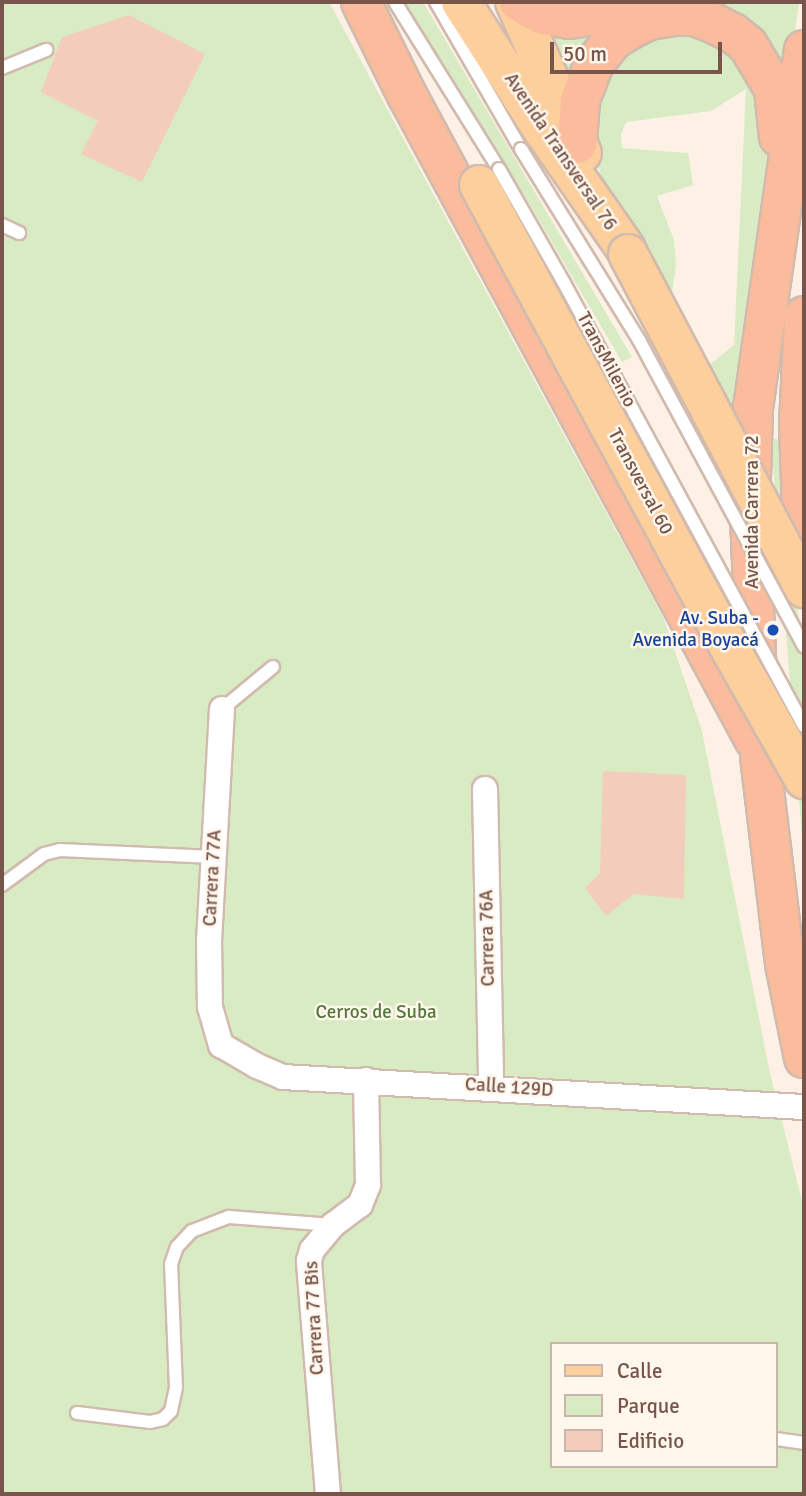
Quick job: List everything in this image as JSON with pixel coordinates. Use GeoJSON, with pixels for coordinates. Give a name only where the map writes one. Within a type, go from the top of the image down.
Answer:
{"type":"FeatureCollection","features":[{"type":"Feature","properties":{"kind":"highway"},"geometry":{"type":"LineString","coordinates":[[361,2],[407,95],[747,723],[784,778],[804,979]]}},
{"type":"Feature","properties":{"kind":"highway"},"geometry":{"type":"LineString","coordinates":[[517,2],[542,15],[569,19],[604,14],[634,2]]}},
{"type":"Feature","properties":{"kind":"highway"},"geometry":{"type":"LineString","coordinates":[[577,144],[578,115],[584,83],[594,64],[613,40],[649,20],[694,16],[733,33],[748,45],[774,89],[782,199]]}},
{"type":"Feature","properties":{"kind":"highway","name":"Avenida Carrera 72"},"geometry":{"type":"LineString","coordinates":[[804,50],[753,407],[751,562],[784,778],[785,964],[804,1058]]}},
{"type":"Feature","properties":{"kind":"highway"},"geometry":{"type":"LineString","coordinates":[[804,316],[799,425],[804,567]]}},
{"type":"Feature","properties":{"kind":"main road"},"geometry":{"type":"LineString","coordinates":[[367,2],[489,177]]}},
{"type":"Feature","properties":{"kind":"main road","name":"Avenida Transversal 76"},"geometry":{"type":"LineString","coordinates":[[461,2],[543,131],[627,252]]}},
{"type":"Feature","properties":{"kind":"main road","name":"Avenida Transversal 76"},"geometry":{"type":"LineString","coordinates":[[517,2],[577,144],[627,252]]}},
{"type":"Feature","properties":{"kind":"main road","name":"Transversal 60"},"geometry":{"type":"LineString","coordinates":[[489,177],[733,654],[784,778]]}},
{"type":"Feature","properties":{"kind":"main road"},"geometry":{"type":"LineString","coordinates":[[627,252],[804,588]]}},
{"type":"Feature","properties":{"kind":"street","name":"Carrera 77A"},"geometry":{"type":"LineString","coordinates":[[221,1045],[210,1007],[222,709]]}},
{"type":"Feature","properties":{"kind":"street","name":"Carrera 76A"},"geometry":{"type":"LineString","coordinates":[[485,789],[491,1086]]}},
{"type":"Feature","properties":{"kind":"street","name":"Calle 129D"},"geometry":{"type":"LineString","coordinates":[[221,1045],[257,1066],[283,1077],[491,1086],[804,1107]]}},
{"type":"Feature","properties":{"kind":"street","name":"Carrera 77 Bis"},"geometry":{"type":"LineString","coordinates":[[328,1494],[309,1261],[312,1250],[333,1226],[360,1205],[368,1185],[366,1080]]}},
{"type":"Feature","properties":{"kind":"lane","name":"TransMilenio"},"geometry":{"type":"LineString","coordinates":[[394,2],[489,177],[565,283],[804,726]]}},
{"type":"Feature","properties":{"kind":"lane","name":"TransMilenio"},"geometry":{"type":"LineString","coordinates":[[436,2],[521,149],[639,340],[804,646]]}},
{"type":"Feature","properties":{"kind":"lane"},"geometry":{"type":"LineString","coordinates":[[2,68],[46,50]]}},
{"type":"Feature","properties":{"kind":"lane"},"geometry":{"type":"LineString","coordinates":[[2,225],[19,233]]}},
{"type":"Feature","properties":{"kind":"lane"},"geometry":{"type":"LineString","coordinates":[[222,709],[273,667]]}},
{"type":"Feature","properties":{"kind":"lane"},"geometry":{"type":"LineString","coordinates":[[2,885],[44,854],[60,850],[214,857]]}},
{"type":"Feature","properties":{"kind":"lane"},"geometry":{"type":"LineString","coordinates":[[77,1413],[150,1422],[163,1419],[171,1411],[176,1388],[171,1264],[177,1247],[192,1231],[229,1217],[333,1226]]}},
{"type":"Feature","properties":{"kind":"lane"},"geometry":{"type":"LineString","coordinates":[[778,1439],[804,1443]]}},
{"type":"Feature","properties":{"kind":"green space","name":"Cerros de Suba"},"geometry":{"type":"Polygon","coordinates":[[[2,2],[329,2],[664,619],[702,731],[769,1069],[804,1209],[804,1494],[2,1494],[2,2]]]}},
{"type":"Feature","properties":{"kind":"green space"},"geometry":{"type":"Polygon","coordinates":[[[401,2],[423,2],[632,357],[622,362],[503,159],[401,2]]]}},
{"type":"Feature","properties":{"kind":"green space"},"geometry":{"type":"Polygon","coordinates":[[[665,2],[799,2],[788,83],[665,2]]]}},
{"type":"Feature","properties":{"kind":"green space"},"geometry":{"type":"Polygon","coordinates":[[[670,24],[744,55],[773,150],[737,421],[708,366],[734,345],[746,89],[711,111],[626,122],[621,135],[622,148],[688,153],[693,185],[657,196],[674,240],[676,265],[671,300],[604,185],[586,127],[607,55],[670,24]]]}},
{"type":"Feature","properties":{"kind":"green space"},"geometry":{"type":"Polygon","coordinates":[[[548,32],[594,32],[571,86],[548,32]]]}},
{"type":"Feature","properties":{"kind":"green space"},"geometry":{"type":"Polygon","coordinates":[[[771,438],[781,440],[804,672],[804,864],[771,438]]]}},
{"type":"Feature","properties":{"kind":"building"},"geometry":{"type":"Polygon","coordinates":[[[129,15],[205,54],[142,182],[81,154],[98,121],[41,92],[62,37],[129,15]]]}},
{"type":"Feature","properties":{"kind":"building"},"geometry":{"type":"Polygon","coordinates":[[[603,771],[686,775],[684,899],[634,894],[606,916],[585,888],[600,873],[603,771]]]}},
{"type":"Feature","properties":{"kind":"place","name":"Av. Suba - Avenida Boyacá"},"geometry":{"type":"Point","coordinates":[773,630]}}]}
